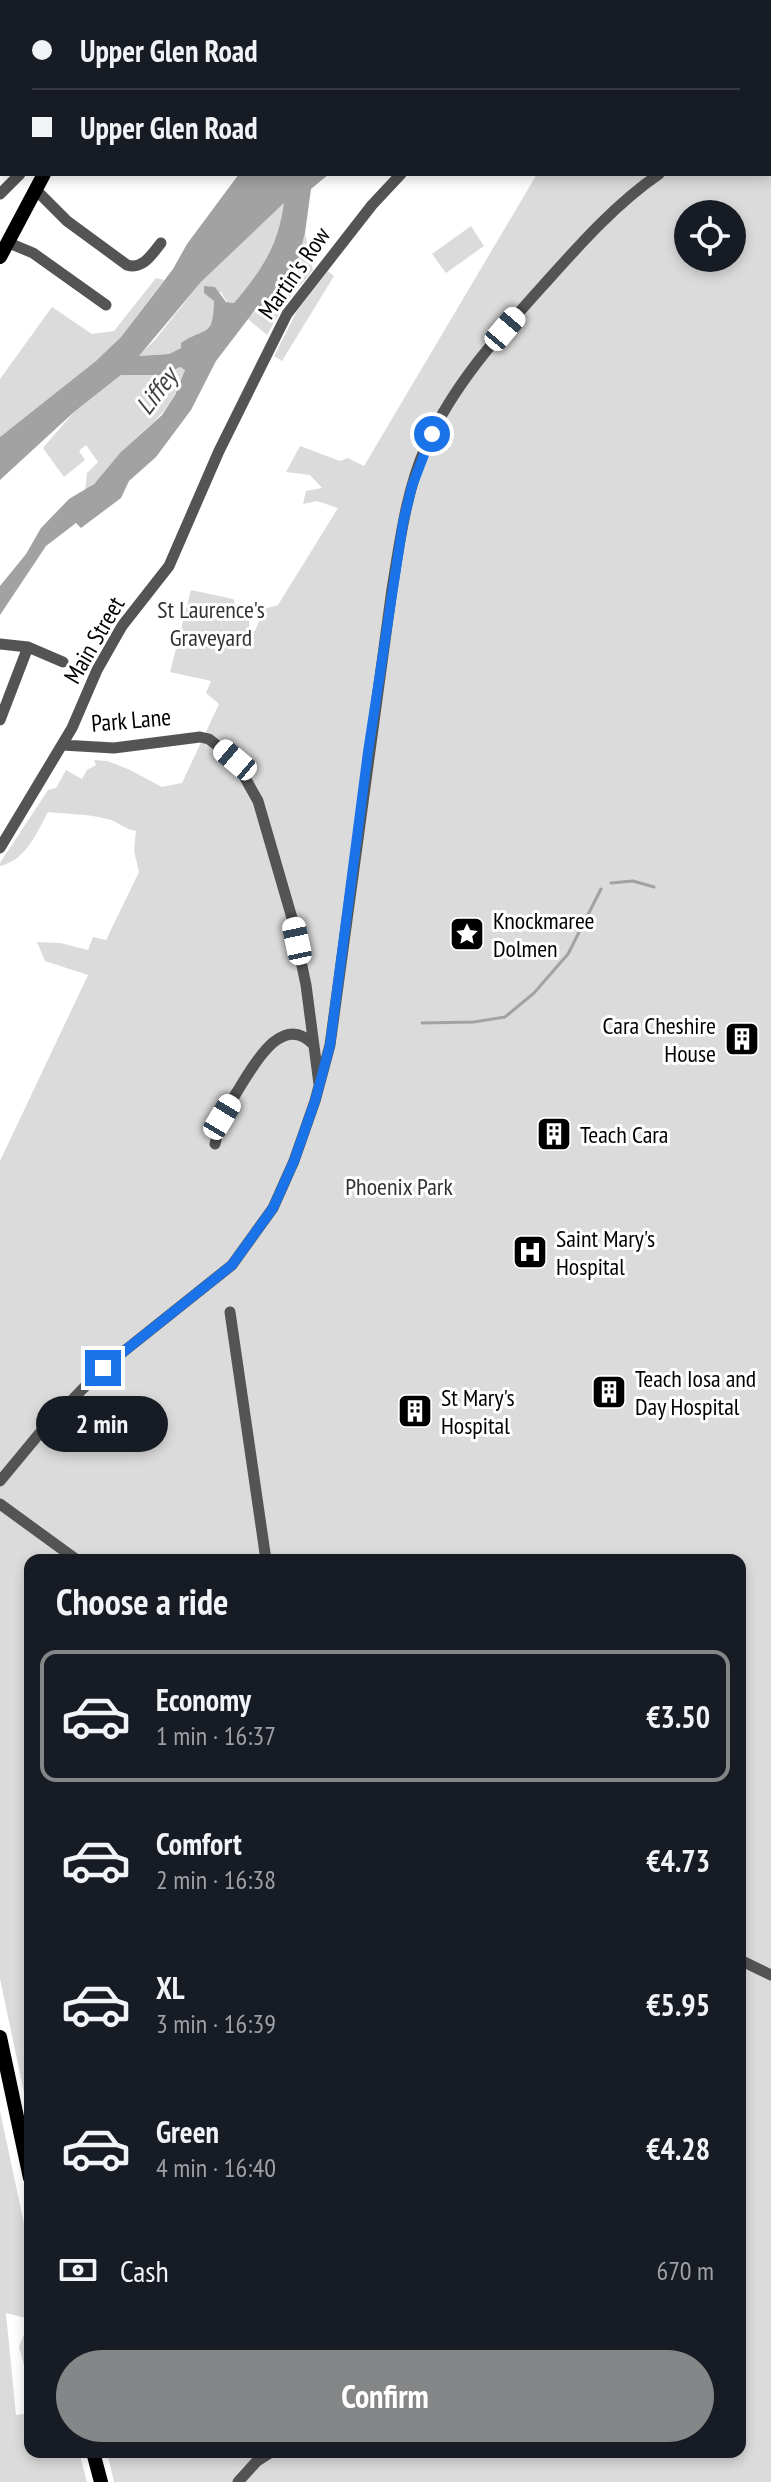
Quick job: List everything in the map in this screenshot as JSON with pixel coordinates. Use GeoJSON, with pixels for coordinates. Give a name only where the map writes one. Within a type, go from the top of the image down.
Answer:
{"type":"FeatureCollection","features":[{"type":"Feature","properties":{"kind":"main road"},"geometry":{"type":"LineString","coordinates":[[0,257],[43,176]]}},
{"type":"Feature","properties":{"kind":"main road"},"geometry":{"type":"LineString","coordinates":[[0,2037],[24,2150]]}},
{"type":"Feature","properties":{"kind":"main road"},"geometry":{"type":"LineString","coordinates":[[95,2458],[101,2482]]}},
{"type":"Feature","properties":{"kind":"street"},"geometry":{"type":"LineString","coordinates":[[0,194],[18,176]]}},
{"type":"Feature","properties":{"kind":"street","name":"Martin's Row"},"geometry":{"type":"LineString","coordinates":[[219,451],[300,294],[399,176]]}},
{"type":"Feature","properties":{"kind":"street"},"geometry":{"type":"LineString","coordinates":[[0,1481],[39,1434],[103,1368],[232,1265],[273,1208],[294,1161],[328,1057],[392,589],[403,523],[424,449],[458,389],[500,335],[597,227],[653,176]]}},
{"type":"Feature","properties":{"kind":"street"},"geometry":{"type":"LineString","coordinates":[[36,190],[67,221],[127,265],[141,265],[161,243]]}},
{"type":"Feature","properties":{"kind":"street"},"geometry":{"type":"LineString","coordinates":[[9,243],[33,253],[106,305]]}},
{"type":"Feature","properties":{"kind":"street","name":"Main Street"},"geometry":{"type":"LineString","coordinates":[[0,848],[72,728],[97,670],[122,626],[169,566],[219,451]]}},
{"type":"Feature","properties":{"kind":"street"},"geometry":{"type":"LineString","coordinates":[[0,644],[28,647],[63,662]]}},
{"type":"Feature","properties":{"kind":"street"},"geometry":{"type":"LineString","coordinates":[[0,720],[28,647]]}},
{"type":"Feature","properties":{"kind":"street","name":"Park Lane"},"geometry":{"type":"LineString","coordinates":[[62,745],[114,748],[196,736],[209,739],[235,760],[258,801],[292,918],[314,1044]]}},
{"type":"Feature","properties":{"kind":"street"},"geometry":{"type":"LineString","coordinates":[[215,1144],[222,1117],[255,1062],[274,1040],[291,1033],[305,1035],[314,1044],[320,1086]]}},
{"type":"Feature","properties":{"kind":"street"},"geometry":{"type":"LineString","coordinates":[[230,1312],[265,1554]]}},
{"type":"Feature","properties":{"kind":"street"},"geometry":{"type":"LineString","coordinates":[[0,1504],[69,1554]]}},
{"type":"Feature","properties":{"kind":"street"},"geometry":{"type":"LineString","coordinates":[[746,1963],[771,1975]]}},
{"type":"Feature","properties":{"kind":"street"},"geometry":{"type":"LineString","coordinates":[[238,2482],[262,2458]]}},
{"type":"Feature","properties":{"kind":"green space","name":"Phoenix Park"},"geometry":{"type":"Polygon","coordinates":[[[536,176],[771,176],[771,2482],[114,2482],[108,2458],[746,2458],[746,1554],[24,1554],[24,2093],[0,1979],[0,1161],[88,975],[45,961],[37,942],[60,943],[88,950],[93,937],[106,940],[139,872],[134,851],[136,831],[100,817],[48,812],[23,852],[9,863],[0,866],[0,863],[48,790],[56,788],[66,770],[82,779],[87,770],[96,765],[94,760],[107,761],[162,787],[182,783],[219,704],[206,693],[211,681],[170,672],[191,590],[233,599],[236,606],[250,603],[249,631],[255,631],[264,609],[278,605],[338,508],[317,501],[303,504],[306,491],[322,488],[310,475],[286,472],[300,446],[340,461],[348,458],[364,466],[536,176]]]}},
{"type":"Feature","properties":{"kind":"green space"},"geometry":{"type":"Polygon","coordinates":[[[285,202],[278,232],[267,257],[234,303],[227,302],[221,292],[210,296],[214,301],[214,322],[206,332],[192,336],[181,348],[169,354],[138,356],[154,341],[201,282],[285,202]]]}},
{"type":"Feature","properties":{"kind":"green space"},"geometry":{"type":"Polygon","coordinates":[[[471,226],[484,246],[446,273],[432,254],[471,226]]]}},
{"type":"Feature","properties":{"kind":"green space"},"geometry":{"type":"Polygon","coordinates":[[[305,233],[313,270],[284,305],[267,335],[248,319],[273,297],[289,276],[305,233]]]}},
{"type":"Feature","properties":{"kind":"green space"},"geometry":{"type":"Polygon","coordinates":[[[328,271],[334,276],[282,361],[274,356],[297,311],[328,271]]]}},
{"type":"Feature","properties":{"kind":"green space"},"geometry":{"type":"Polygon","coordinates":[[[156,278],[164,280],[121,337],[97,361],[0,437],[0,379],[52,307],[92,334],[114,331],[156,278]]]}},
{"type":"Feature","properties":{"kind":"green space"},"geometry":{"type":"Polygon","coordinates":[[[180,367],[185,370],[166,408],[95,482],[85,491],[87,473],[98,462],[86,445],[79,451],[85,460],[64,477],[43,448],[74,412],[121,375],[163,375],[180,367]]]}},
{"type":"Feature","properties":{"kind":"green space"},"geometry":{"type":"Polygon","coordinates":[[[0,2111],[24,2224],[24,2318],[6,2313],[16,2415],[24,2414],[24,2458],[81,2458],[87,2482],[0,2482],[0,2111]]]}},
{"type":"Feature","properties":{"kind":"green space"},"geometry":{"type":"Polygon","coordinates":[[[24,2334],[24,2365],[19,2347],[24,2334]]]}},
{"type":"Feature","properties":{"kind":"shaded area"},"geometry":{"type":"Polygon","coordinates":[[[238,176],[327,176],[311,189],[305,233],[298,259],[287,281],[275,296],[255,310],[216,361],[191,410],[156,457],[129,481],[121,498],[81,528],[76,523],[46,546],[0,615],[0,586],[26,554],[41,528],[69,499],[94,484],[121,452],[162,415],[175,395],[185,370],[180,367],[164,375],[121,375],[74,412],[0,480],[0,437],[96,361],[121,337],[173,269],[187,244],[238,176]],[[284,203],[201,282],[139,356],[169,354],[181,348],[181,343],[210,327],[214,301],[204,293],[204,286],[215,287],[226,302],[234,303],[253,280],[278,232],[284,203]]]}},
{"type":"Feature","properties":{"kind":"waterway"},"geometry":{"type":"LineString","coordinates":[[611,883],[633,881],[654,887]]}},
{"type":"Feature","properties":{"kind":"waterway"},"geometry":{"type":"LineString","coordinates":[[422,1023],[474,1022],[505,1017],[534,993],[568,954],[601,889]]}},
{"type":"Feature","properties":{"kind":"place","name":"Knockmaree Dolmen"},"geometry":{"type":"Point","coordinates":[467,934]}},
{"type":"Feature","properties":{"kind":"place","name":"Cara Cheshire House"},"geometry":{"type":"Point","coordinates":[742,1039]}},
{"type":"Feature","properties":{"kind":"place","name":"Teach Cara"},"geometry":{"type":"Point","coordinates":[554,1134]}},
{"type":"Feature","properties":{"kind":"place","name":"Saint Mary's Hospital"},"geometry":{"type":"Point","coordinates":[530,1252]}},
{"type":"Feature","properties":{"kind":"place","name":"Teach Iosa and Day Hospital"},"geometry":{"type":"Point","coordinates":[609,1392]}},
{"type":"Feature","properties":{"kind":"place","name":"St Mary's Hospital"},"geometry":{"type":"Point","coordinates":[415,1411]}},
{"type":"Feature","properties":{"kind":"route"},"geometry":{"type":"LineString","coordinates":[[103,1368],[232,1265],[273,1208],[305,1131],[330,1045],[368,752],[403,523],[424,449],[432,434]]}},
{"type":"Feature","properties":{"kind":"water label","name":"Liffey"},"geometry":{"type":"Point","coordinates":[156,391]}},
{"type":"Feature","properties":{"kind":"park label","name":"St Laurence's Graveyard"},"geometry":{"type":"Point","coordinates":[211,623]}}]}
